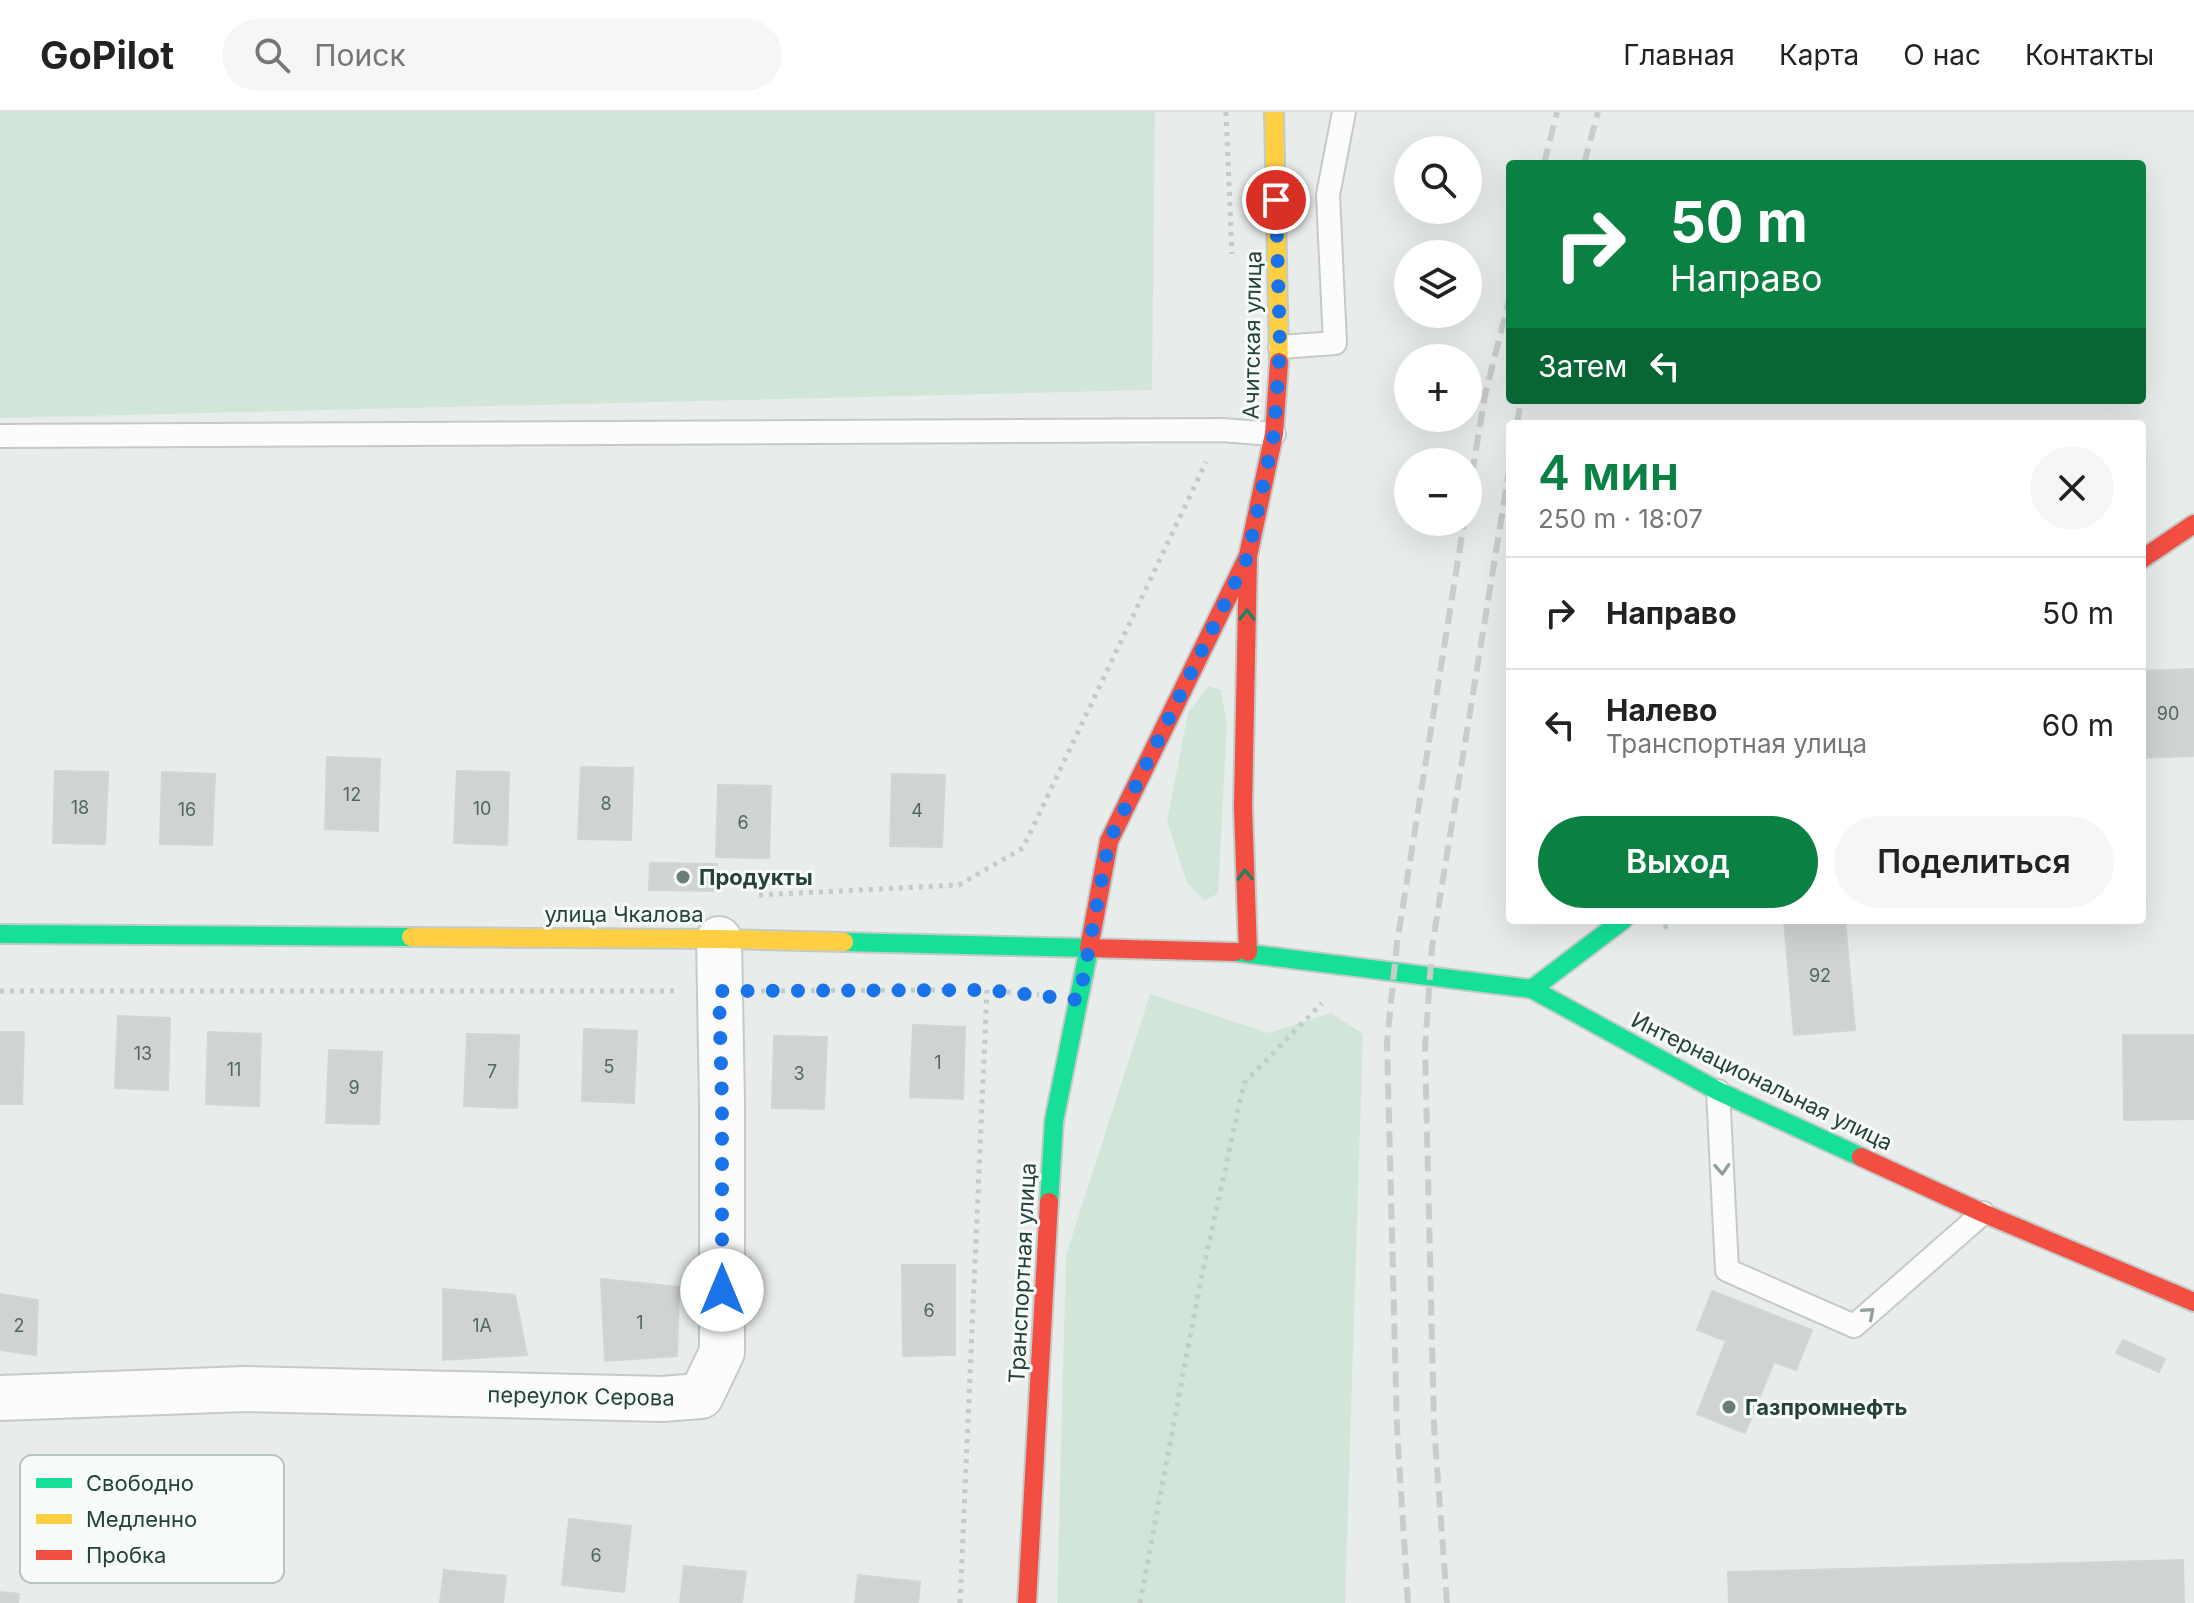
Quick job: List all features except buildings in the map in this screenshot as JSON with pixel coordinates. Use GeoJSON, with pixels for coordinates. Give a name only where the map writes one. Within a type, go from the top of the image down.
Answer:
{"type":"FeatureCollection","features":[{"type":"Feature","properties":{"kind":"main road","name":"Ачитская улица"},"geometry":{"type":"LineString","coordinates":[[1248,952],[1243,807],[1248,556],[1274,434],[1280,347],[1274,112]]}},
{"type":"Feature","properties":{"kind":"main road"},"geometry":{"type":"LineString","coordinates":[[2146,556],[2194,524]]}},
{"type":"Feature","properties":{"kind":"main road","name":"Ачитская улица"},"geometry":{"type":"LineString","coordinates":[[1089,948],[1109,841],[1248,556]]}},
{"type":"Feature","properties":{"kind":"main road"},"geometry":{"type":"LineString","coordinates":[[1532,989],[1618,924]]}},
{"type":"Feature","properties":{"kind":"main road","name":"улица Чкалова"},"geometry":{"type":"LineString","coordinates":[[0,934],[719,939],[1248,952]]}},
{"type":"Feature","properties":{"kind":"main road","name":"Транспортная улица"},"geometry":{"type":"LineString","coordinates":[[1027,1603],[1054,1121],[1089,948]]}},
{"type":"Feature","properties":{"kind":"main road","name":"Интернациональная улица"},"geometry":{"type":"LineString","coordinates":[[1248,952],[1532,989],[1718,1091],[1983,1213],[2194,1302]]}},
{"type":"Feature","properties":{"kind":"street","name":"переулок Серова"},"geometry":{"type":"LineString","coordinates":[[0,1398],[245,1389],[662,1399],[701,1396],[722,1352],[719,939]]}},
{"type":"Feature","properties":{"kind":"lane"},"geometry":{"type":"LineString","coordinates":[[1280,347],[1335,343],[1328,195],[1344,112]]}},
{"type":"Feature","properties":{"kind":"lane"},"geometry":{"type":"LineString","coordinates":[[0,436],[1221,430],[1274,434]]}},
{"type":"Feature","properties":{"kind":"lane"},"geometry":{"type":"LineString","coordinates":[[1718,1091],[1727,1270],[1854,1326],[1983,1213]]}},
{"type":"Feature","properties":{"kind":"path"},"geometry":{"type":"LineString","coordinates":[[1226,112],[1233,266]]}},
{"type":"Feature","properties":{"kind":"path"},"geometry":{"type":"LineString","coordinates":[[746,895],[959,885],[1023,848],[1221,430]]}},
{"type":"Feature","properties":{"kind":"path"},"geometry":{"type":"LineString","coordinates":[[0,991],[955,990]]}},
{"type":"Feature","properties":{"kind":"path"},"geometry":{"type":"LineString","coordinates":[[960,1603],[987,990],[1079,1000]]}},
{"type":"Feature","properties":{"kind":"path"},"geometry":{"type":"LineString","coordinates":[[1140,1603],[1200,1284],[1244,1083],[1328,997]]}},
{"type":"Feature","properties":{"kind":"green space"},"geometry":{"type":"Polygon","coordinates":[[[0,112],[1155,112],[1152,390],[0,418],[0,112]]]}},
{"type":"Feature","properties":{"kind":"green space"},"geometry":{"type":"Polygon","coordinates":[[[1208,686],[1221,690],[1227,724],[1218,893],[1205,901],[1187,883],[1167,821],[1188,713],[1208,686]]]}},
{"type":"Feature","properties":{"kind":"green space"},"geometry":{"type":"Polygon","coordinates":[[[1150,994],[1269,1033],[1331,1013],[1363,1034],[1345,1603],[1057,1603],[1066,1255],[1150,994]]]}},
{"type":"Feature","properties":{"kind":"railway"},"geometry":{"type":"LineString","coordinates":[[1545,160],[1557,112]]}},
{"type":"Feature","properties":{"kind":"railway"},"geometry":{"type":"LineString","coordinates":[[1585,160],[1598,112]]}},
{"type":"Feature","properties":{"kind":"railway"},"geometry":{"type":"LineString","coordinates":[[1476,448],[1485,395],[1506,312]]}},
{"type":"Feature","properties":{"kind":"railway"},"geometry":{"type":"LineString","coordinates":[[1518,420],[1520,404]]}},
{"type":"Feature","properties":{"kind":"railway"},"geometry":{"type":"LineString","coordinates":[[1447,1603],[1434,1426],[1425,1049],[1432,947],[1506,490]]}},
{"type":"Feature","properties":{"kind":"railway"},"geometry":{"type":"LineString","coordinates":[[1408,1603],[1397,1428],[1387,1042],[1397,943],[1462,536]]}},
{"type":"Feature","properties":{"kind":"traffic: fast"},"geometry":{"type":"LineString","coordinates":[[1532,989],[1618,924]]}},
{"type":"Feature","properties":{"kind":"traffic: fast"},"geometry":{"type":"LineString","coordinates":[[0,934],[411,937]]}},
{"type":"Feature","properties":{"kind":"traffic: fast"},"geometry":{"type":"LineString","coordinates":[[844,942],[1089,948],[1054,1121],[1049,1202]]}},
{"type":"Feature","properties":{"kind":"traffic: fast"},"geometry":{"type":"LineString","coordinates":[[1235,952],[1532,989],[1718,1091],[1861,1157]]}},
{"type":"Feature","properties":{"kind":"traffic: slow"},"geometry":{"type":"LineString","coordinates":[[1274,112],[1279,362]]}},
{"type":"Feature","properties":{"kind":"traffic: slow"},"geometry":{"type":"LineString","coordinates":[[411,937],[844,942]]}},
{"type":"Feature","properties":{"kind":"traffic: jam"},"geometry":{"type":"LineString","coordinates":[[1248,952],[1243,807],[1248,556],[1274,434],[1279,362]]}},
{"type":"Feature","properties":{"kind":"traffic: jam"},"geometry":{"type":"LineString","coordinates":[[2146,556],[2194,524]]}},
{"type":"Feature","properties":{"kind":"traffic: jam"},"geometry":{"type":"LineString","coordinates":[[1235,952],[1089,948],[1109,841],[1248,556]]}},
{"type":"Feature","properties":{"kind":"traffic: jam"},"geometry":{"type":"LineString","coordinates":[[1861,1157],[1983,1213],[2194,1302]]}},
{"type":"Feature","properties":{"kind":"traffic: jam"},"geometry":{"type":"LineString","coordinates":[[1027,1603],[1049,1202]]}},
{"type":"Feature","properties":{"kind":"place","name":"Продукты"},"geometry":{"type":"Point","coordinates":[683,877]}},
{"type":"Feature","properties":{"kind":"place","name":"Газпромнефть"},"geometry":{"type":"Point","coordinates":[1729,1407]}},
{"type":"Feature","properties":{"kind":"route"},"geometry":{"type":"LineString","coordinates":[[722,1290],[719,991],[987,990],[1079,1000],[1109,841],[1248,556],[1274,434],[1280,347],[1276,200]]}}]}
